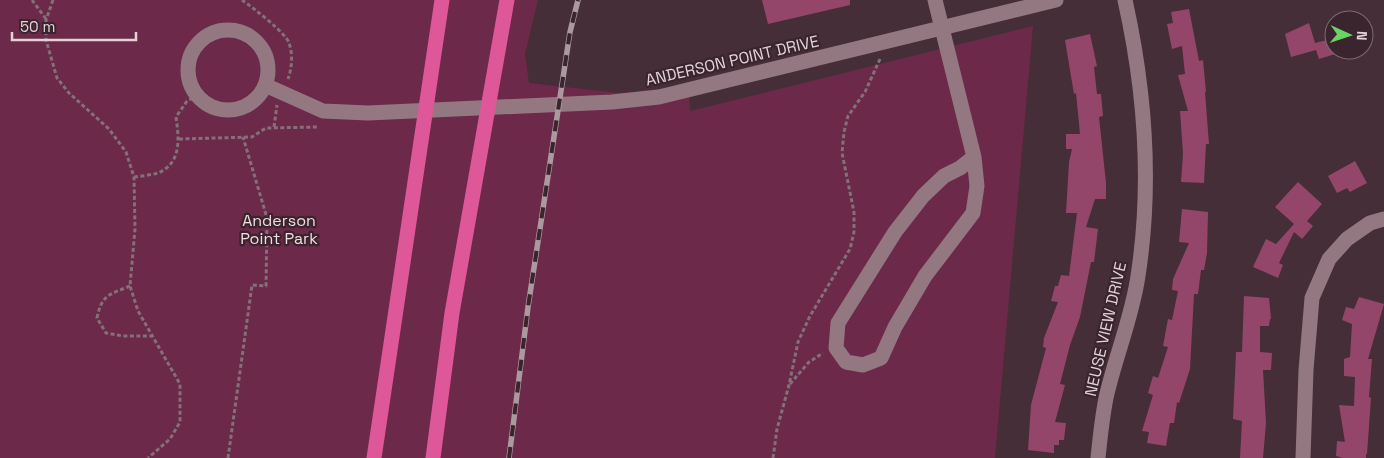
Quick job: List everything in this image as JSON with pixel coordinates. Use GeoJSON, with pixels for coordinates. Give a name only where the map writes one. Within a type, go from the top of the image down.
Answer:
{"type":"FeatureCollection","features":[{"type":"Feature","properties":{"kind":"highway"},"geometry":{"type":"LineString","coordinates":[[374,458],[442,0]]}},
{"type":"Feature","properties":{"kind":"highway"},"geometry":{"type":"LineString","coordinates":[[433,458],[452,313],[507,0]]}},
{"type":"Feature","properties":{"kind":"street"},"geometry":{"type":"LineString","coordinates":[[935,0],[974,157],[977,186],[973,213],[926,276],[894,327],[881,358],[864,365],[846,362],[836,348],[838,323],[859,287],[895,232],[922,196],[944,176],[960,168],[974,157]]}},
{"type":"Feature","properties":{"kind":"street","name":"ANDERSON POINT DRIVE"},"geometry":{"type":"LineString","coordinates":[[265,85],[323,110],[368,113],[612,102],[659,97],[1056,0]]}},
{"type":"Feature","properties":{"kind":"street","name":"NEUSE VIEW DRIVE"},"geometry":{"type":"LineString","coordinates":[[1098,458],[1100,431],[1106,397],[1129,318],[1138,276],[1146,199],[1145,144],[1137,66],[1125,0]]}},
{"type":"Feature","properties":{"kind":"street"},"geometry":{"type":"LineString","coordinates":[[228,30],[240,32],[252,38],[261,48],[266,59],[268,72],[265,85],[259,95],[241,108],[217,109],[206,104],[197,96],[190,85],[189,59],[195,47],[203,38],[215,32],[228,30]]}},
{"type":"Feature","properties":{"kind":"street"},"geometry":{"type":"LineString","coordinates":[[1303,458],[1306,370],[1312,298],[1329,259],[1347,239],[1370,223],[1384,219]]}},
{"type":"Feature","properties":{"kind":"path"},"geometry":{"type":"LineString","coordinates":[[32,0],[46,20]]}},
{"type":"Feature","properties":{"kind":"path"},"geometry":{"type":"LineString","coordinates":[[53,0],[46,20],[46,40],[57,78],[69,93],[109,129],[126,152],[134,177],[135,229],[130,286],[138,311],[180,384],[180,422],[170,439],[148,458]]}},
{"type":"Feature","properties":{"kind":"path"},"geometry":{"type":"LineString","coordinates":[[242,0],[262,14],[289,42],[292,69],[289,75]]}},
{"type":"Feature","properties":{"kind":"path"},"geometry":{"type":"LineString","coordinates":[[772,458],[798,342],[810,316],[850,249],[854,232],[854,212],[842,153],[844,132],[848,116],[865,92],[881,56]]}},
{"type":"Feature","properties":{"kind":"path"},"geometry":{"type":"LineString","coordinates":[[134,177],[158,173],[172,163],[176,156],[179,139],[176,117],[187,101],[197,96]]}},
{"type":"Feature","properties":{"kind":"path"},"geometry":{"type":"LineString","coordinates":[[179,139],[252,137],[266,128],[274,127],[277,107]]}},
{"type":"Feature","properties":{"kind":"path"},"geometry":{"type":"LineString","coordinates":[[228,458],[252,284],[266,286],[267,218],[243,138]]}},
{"type":"Feature","properties":{"kind":"path"},"geometry":{"type":"LineString","coordinates":[[130,286],[106,297],[100,303],[97,318],[106,333],[123,336],[152,336]]}},
{"type":"Feature","properties":{"kind":"path"},"geometry":{"type":"LineString","coordinates":[[789,385],[809,362],[821,354],[836,348]]}},
{"type":"Feature","properties":{"kind":"green space","name":"Anderson Point Park"},"geometry":{"type":"Polygon","coordinates":[[[0,0],[538,0],[525,54],[529,83],[619,93],[689,86],[690,111],[1033,26],[995,458],[0,458],[0,0]]]}},
{"type":"Feature","properties":{"kind":"building"},"geometry":{"type":"Polygon","coordinates":[[[762,0],[850,0],[850,5],[768,24],[762,0]]]}},
{"type":"Feature","properties":{"kind":"building"},"geometry":{"type":"Polygon","coordinates":[[[1189,9],[1199,61],[1203,60],[1206,92],[1209,144],[1206,144],[1204,183],[1181,182],[1183,154],[1180,111],[1188,111],[1178,75],[1185,74],[1182,46],[1172,49],[1167,24],[1173,23],[1171,12],[1189,9]]]}},
{"type":"Feature","properties":{"kind":"building"},"geometry":{"type":"Polygon","coordinates":[[[1309,23],[1315,43],[1324,41],[1324,57],[1319,59],[1316,50],[1291,57],[1285,34],[1309,23]]]}},
{"type":"Feature","properties":{"kind":"building"},"geometry":{"type":"Polygon","coordinates":[[[1090,34],[1097,66],[1094,67],[1097,94],[1101,94],[1103,116],[1099,117],[1106,199],[1095,199],[1086,227],[1098,229],[1094,262],[1091,262],[1080,317],[1070,345],[1060,384],[1065,385],[1055,422],[1066,423],[1064,440],[1059,440],[1059,445],[1054,445],[1054,453],[1028,450],[1031,405],[1046,348],[1043,347],[1044,338],[1058,302],[1051,301],[1055,286],[1058,286],[1061,275],[1069,276],[1077,213],[1066,213],[1069,162],[1072,149],[1066,149],[1066,134],[1080,134],[1076,93],[1074,94],[1065,40],[1090,34]]]}},
{"type":"Feature","properties":{"kind":"building"},"geometry":{"type":"Polygon","coordinates":[[[1355,161],[1367,183],[1350,192],[1347,188],[1337,193],[1328,176],[1355,161]]]}},
{"type":"Feature","properties":{"kind":"building"},"geometry":{"type":"Polygon","coordinates":[[[1298,182],[1322,204],[1307,221],[1313,226],[1302,239],[1294,232],[1279,263],[1283,265],[1278,278],[1253,267],[1266,239],[1276,244],[1294,224],[1275,207],[1298,182]]]}},
{"type":"Feature","properties":{"kind":"building"},"geometry":{"type":"Polygon","coordinates":[[[1182,209],[1208,212],[1207,253],[1204,270],[1201,270],[1198,294],[1194,294],[1190,369],[1179,403],[1177,402],[1174,423],[1170,423],[1166,446],[1147,443],[1149,432],[1142,431],[1153,395],[1148,393],[1153,376],[1158,378],[1168,347],[1163,346],[1168,319],[1172,320],[1178,291],[1172,290],[1173,279],[1189,243],[1179,242],[1182,209]]]}},
{"type":"Feature","properties":{"kind":"building"},"geometry":{"type":"Polygon","coordinates":[[[1244,296],[1269,298],[1271,319],[1269,326],[1260,326],[1260,352],[1272,353],[1271,370],[1263,370],[1266,423],[1263,458],[1240,458],[1242,421],[1233,419],[1236,352],[1242,352],[1244,296]]]}},
{"type":"Feature","properties":{"kind":"building"},"geometry":{"type":"Polygon","coordinates":[[[1359,297],[1384,304],[1368,359],[1372,359],[1366,458],[1343,458],[1336,456],[1337,441],[1345,442],[1339,405],[1354,406],[1355,377],[1344,376],[1344,359],[1350,357],[1352,324],[1342,320],[1346,307],[1354,309],[1359,297]]]}},
{"type":"Feature","properties":{"kind":"railway"},"geometry":{"type":"LineString","coordinates":[[509,458],[528,307],[570,32],[578,0]]}}]}
